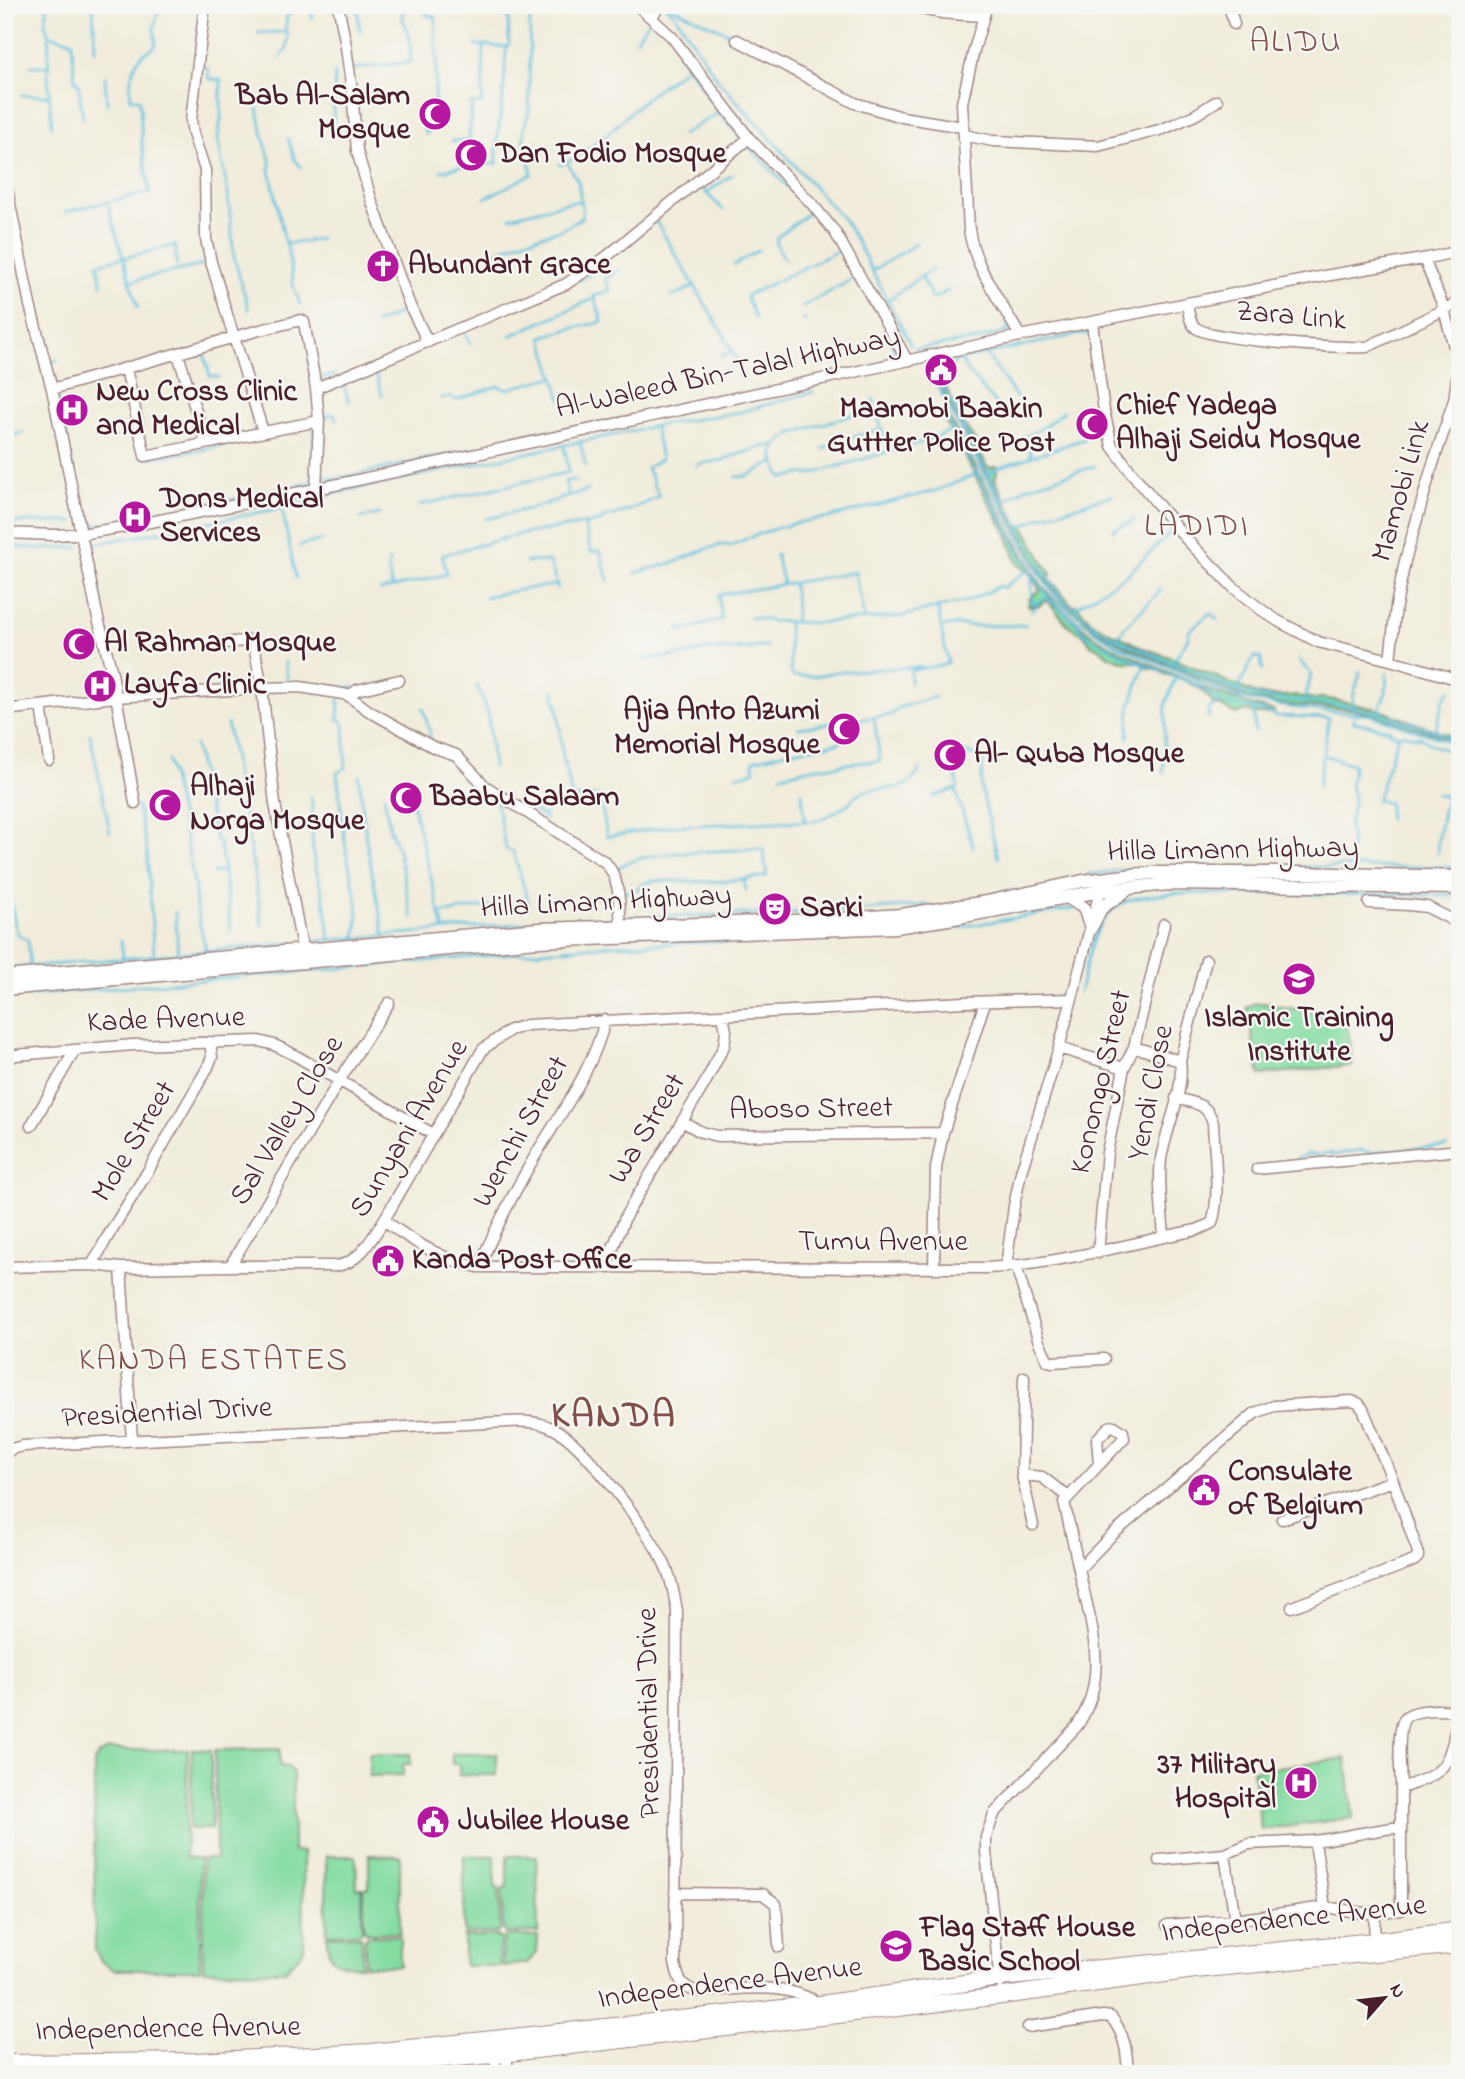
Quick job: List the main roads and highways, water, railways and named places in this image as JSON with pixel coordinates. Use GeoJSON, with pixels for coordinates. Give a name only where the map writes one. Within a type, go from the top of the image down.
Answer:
{"type":"FeatureCollection","features":[{"type":"Feature","properties":{"kind":"highway","name":"Independence Avenue"},"geometry":{"type":"LineString","coordinates":[[13,2062],[224,2060],[500,2047],[1000,1979],[1460,1930]]}},
{"type":"Feature","properties":{"kind":"highway","name":"Independence Avenue"},"geometry":{"type":"LineString","coordinates":[[254,2074],[1002,1996],[1195,1970],[1460,1945]]}},
{"type":"Feature","properties":{"kind":"highway"},"geometry":{"type":"LineString","coordinates":[[5,2053],[13,2062]]}},
{"type":"Feature","properties":{"kind":"main road","name":"Hilla Limann Highway"},"geometry":{"type":"LineString","coordinates":[[5,977],[539,929],[901,915],[987,902],[1083,881],[1166,872],[1460,877]]}},
{"type":"Feature","properties":{"kind":"main road","name":"Hilla Limann Highway"},"geometry":{"type":"LineString","coordinates":[[5,989],[538,941],[896,927],[1100,891],[1196,883],[1460,888]]}},
{"type":"Feature","properties":{"kind":"main road"},"geometry":{"type":"LineString","coordinates":[[1069,898],[1084,908],[1091,929],[1101,908],[1130,888]]}},
{"type":"Feature","properties":{"kind":"waterway"},"geometry":{"type":"LineString","coordinates":[[48,5],[45,23],[49,35],[48,76],[52,126]]}},
{"type":"Feature","properties":{"kind":"waterway"},"geometry":{"type":"LineString","coordinates":[[93,5],[95,51]]}},
{"type":"Feature","properties":{"kind":"waterway"},"geometry":{"type":"LineString","coordinates":[[65,212],[150,192],[142,146],[139,99],[131,99],[130,87],[138,59],[156,45],[154,28],[160,5]]}},
{"type":"Feature","properties":{"kind":"waterway"},"geometry":{"type":"LineString","coordinates":[[258,33],[285,32],[287,15],[293,12],[294,5]]}},
{"type":"Feature","properties":{"kind":"waterway"},"geometry":{"type":"LineString","coordinates":[[312,18],[313,5]]}},
{"type":"Feature","properties":{"kind":"waterway"},"geometry":{"type":"LineString","coordinates":[[358,5],[361,31]]}},
{"type":"Feature","properties":{"kind":"waterway"},"geometry":{"type":"LineString","coordinates":[[353,69],[411,62],[410,38],[403,19],[402,5]]}},
{"type":"Feature","properties":{"kind":"waterway"},"geometry":{"type":"LineString","coordinates":[[426,5],[426,15],[436,17],[437,60],[434,102],[424,131],[426,134],[428,132]]}},
{"type":"Feature","properties":{"kind":"waterway"},"geometry":{"type":"LineString","coordinates":[[441,171],[472,164],[497,164],[497,140],[506,50],[509,44],[508,5]]}},
{"type":"Feature","properties":{"kind":"waterway"},"geometry":{"type":"LineString","coordinates":[[485,198],[532,174],[527,153],[524,151],[524,129],[529,111],[530,5]]}},
{"type":"Feature","properties":{"kind":"waterway"},"geometry":{"type":"LineString","coordinates":[[664,5],[674,13],[718,80],[843,219],[911,345]]}},
{"type":"Feature","properties":{"kind":"waterway"},"geometry":{"type":"LineString","coordinates":[[669,9],[670,6],[737,37]]}},
{"type":"Feature","properties":{"kind":"waterway"},"geometry":{"type":"LineString","coordinates":[[636,40],[649,20]]}},
{"type":"Feature","properties":{"kind":"waterway"},"geometry":{"type":"LineString","coordinates":[[281,57],[287,48],[288,33],[285,32]]}},
{"type":"Feature","properties":{"kind":"waterway"},"geometry":{"type":"LineString","coordinates":[[49,35],[72,41],[75,81],[78,82],[83,118]]}},
{"type":"Feature","properties":{"kind":"waterway"},"geometry":{"type":"LineString","coordinates":[[475,45],[507,47]]}},
{"type":"Feature","properties":{"kind":"waterway"},"geometry":{"type":"LineString","coordinates":[[452,141],[469,140],[472,104],[482,103],[484,45]]}},
{"type":"Feature","properties":{"kind":"waterway"},"geometry":{"type":"LineString","coordinates":[[677,52],[725,120],[742,139]]}},
{"type":"Feature","properties":{"kind":"waterway"},"geometry":{"type":"LineString","coordinates":[[201,65],[208,69],[209,79],[221,80],[218,138],[228,194],[234,257],[249,310]]}},
{"type":"Feature","properties":{"kind":"waterway"},"geometry":{"type":"LineString","coordinates":[[31,66],[48,66]]}},
{"type":"Feature","properties":{"kind":"waterway"},"geometry":{"type":"LineString","coordinates":[[559,165],[610,132],[647,97],[687,67]]}},
{"type":"Feature","properties":{"kind":"waterway"},"geometry":{"type":"LineString","coordinates":[[333,124],[335,73]]}},
{"type":"Feature","properties":{"kind":"waterway"},"geometry":{"type":"LineString","coordinates":[[105,76],[107,104]]}},
{"type":"Feature","properties":{"kind":"waterway"},"geometry":{"type":"LineString","coordinates":[[335,95],[348,94]]}},
{"type":"Feature","properties":{"kind":"waterway"},"geometry":{"type":"LineString","coordinates":[[21,95],[50,96]]}},
{"type":"Feature","properties":{"kind":"waterway"},"geometry":{"type":"LineString","coordinates":[[258,109],[285,242],[287,244],[320,239]]}},
{"type":"Feature","properties":{"kind":"waterway"},"geometry":{"type":"LineString","coordinates":[[682,135],[719,112]]}},
{"type":"Feature","properties":{"kind":"waterway"},"geometry":{"type":"LineString","coordinates":[[288,139],[295,160],[301,167]]}},
{"type":"Feature","properties":{"kind":"waterway"},"geometry":{"type":"LineString","coordinates":[[745,148],[748,146],[811,211],[835,242]]}},
{"type":"Feature","properties":{"kind":"waterway"},"geometry":{"type":"LineString","coordinates":[[5,157],[9,178]]}},
{"type":"Feature","properties":{"kind":"waterway"},"geometry":{"type":"LineString","coordinates":[[490,254],[563,229],[583,217],[578,181],[567,162]]}},
{"type":"Feature","properties":{"kind":"waterway"},"geometry":{"type":"LineString","coordinates":[[706,193],[732,175]]}},
{"type":"Feature","properties":{"kind":"waterway"},"geometry":{"type":"LineString","coordinates":[[699,185],[723,210]]}},
{"type":"Feature","properties":{"kind":"waterway"},"geometry":{"type":"LineString","coordinates":[[510,217],[582,201]]}},
{"type":"Feature","properties":{"kind":"waterway"},"geometry":{"type":"LineString","coordinates":[[107,202],[138,308]]}},
{"type":"Feature","properties":{"kind":"waterway"},"geometry":{"type":"LineString","coordinates":[[785,260],[776,244],[777,237],[811,211]]}},
{"type":"Feature","properties":{"kind":"waterway"},"geometry":{"type":"LineString","coordinates":[[655,220],[724,335],[742,371]]}},
{"type":"Feature","properties":{"kind":"waterway"},"geometry":{"type":"LineString","coordinates":[[872,271],[917,243]]}},
{"type":"Feature","properties":{"kind":"waterway"},"geometry":{"type":"LineString","coordinates":[[124,258],[175,245],[177,265]]}},
{"type":"Feature","properties":{"kind":"waterway"},"geometry":{"type":"LineString","coordinates":[[287,246],[294,288],[300,304]]}},
{"type":"Feature","properties":{"kind":"waterway"},"geometry":{"type":"LineString","coordinates":[[734,265],[759,250]]}},
{"type":"Feature","properties":{"kind":"waterway"},"geometry":{"type":"LineString","coordinates":[[755,318],[746,296],[840,250]]}},
{"type":"Feature","properties":{"kind":"waterway"},"geometry":{"type":"LineString","coordinates":[[102,285],[98,264],[124,257]]}},
{"type":"Feature","properties":{"kind":"waterway"},"geometry":{"type":"LineString","coordinates":[[132,281],[207,264]]}},
{"type":"Feature","properties":{"kind":"waterway"},"geometry":{"type":"LineString","coordinates":[[888,300],[932,269]]}},
{"type":"Feature","properties":{"kind":"waterway"},"geometry":{"type":"LineString","coordinates":[[561,399],[542,337],[602,321],[594,296],[610,290],[605,279],[619,270]]}},
{"type":"Feature","properties":{"kind":"waterway"},"geometry":{"type":"LineString","coordinates":[[579,281],[594,272]]}},
{"type":"Feature","properties":{"kind":"waterway"},"geometry":{"type":"LineString","coordinates":[[802,307],[856,277]]}},
{"type":"Feature","properties":{"kind":"waterway"},"geometry":{"type":"LineString","coordinates":[[922,278],[933,299],[949,290]]}},
{"type":"Feature","properties":{"kind":"waterway"},"geometry":{"type":"LineString","coordinates":[[671,297],[693,287]]}},
{"type":"Feature","properties":{"kind":"waterway"},"geometry":{"type":"LineString","coordinates":[[510,336],[593,299]]}},
{"type":"Feature","properties":{"kind":"waterway"},"geometry":{"type":"LineString","coordinates":[[375,324],[407,310]]}},
{"type":"Feature","properties":{"kind":"waterway"},"geometry":{"type":"LineString","coordinates":[[915,349],[976,340],[1006,332],[1009,331],[1007,323]]}},
{"type":"Feature","properties":{"kind":"waterway"},"geometry":{"type":"LineString","coordinates":[[464,331],[470,344]]}},
{"type":"Feature","properties":{"kind":"waterway"},"geometry":{"type":"LineString","coordinates":[[935,382],[944,377],[957,360],[1090,334]]}},
{"type":"Feature","properties":{"kind":"waterway"},"geometry":{"type":"LineString","coordinates":[[891,343],[895,352],[894,359]]}},
{"type":"Feature","properties":{"kind":"waterway"},"geometry":{"type":"LineString","coordinates":[[203,350],[210,376]]}},
{"type":"Feature","properties":{"kind":"waterway"},"geometry":{"type":"LineString","coordinates":[[721,356],[733,351]]}},
{"type":"Feature","properties":{"kind":"waterway"},"geometry":{"type":"LineString","coordinates":[[987,355],[1017,398]]}},
{"type":"Feature","properties":{"kind":"waterway"},"geometry":{"type":"LineString","coordinates":[[961,359],[965,368],[1001,410]]}},
{"type":"Feature","properties":{"kind":"waterway"},"geometry":{"type":"LineString","coordinates":[[49,363],[58,360]]}},
{"type":"Feature","properties":{"kind":"waterway"},"geometry":{"type":"LineString","coordinates":[[374,368],[382,395]]}},
{"type":"Feature","properties":{"kind":"waterway"},"geometry":{"type":"LineString","coordinates":[[124,373],[145,458],[201,450],[314,425],[314,482],[115,525],[84,524],[57,391],[124,373]]}},
{"type":"Feature","properties":{"kind":"waterway"},"geometry":{"type":"LineString","coordinates":[[318,379],[335,375]]}},
{"type":"Feature","properties":{"kind":"waterway"},"geometry":{"type":"LineString","coordinates":[[210,376],[219,377]]}},
{"type":"Feature","properties":{"kind":"waterway"},"geometry":{"type":"LineString","coordinates":[[441,398],[450,397],[456,400],[498,386],[507,389],[554,377]]}},
{"type":"Feature","properties":{"kind":"waterway"},"geometry":{"type":"LineString","coordinates":[[933,378],[1033,565],[1057,599],[1077,620],[1117,645],[1237,698],[1288,707],[1370,715],[1460,745]]}},
{"type":"Feature","properties":{"kind":"waterway"},"geometry":{"type":"LineString","coordinates":[[343,382],[349,402]]}},
{"type":"Feature","properties":{"kind":"waterway"},"geometry":{"type":"LineString","coordinates":[[941,382],[1039,564],[1065,602],[1096,628],[1242,693],[1377,712],[1460,740]]}},
{"type":"Feature","properties":{"kind":"waterway"},"geometry":{"type":"LineString","coordinates":[[321,390],[322,404]]}},
{"type":"Feature","properties":{"kind":"waterway"},"geometry":{"type":"LineString","coordinates":[[112,652],[90,545],[293,506],[335,493],[661,425],[740,412],[813,392]]}},
{"type":"Feature","properties":{"kind":"waterway"},"geometry":{"type":"LineString","coordinates":[[873,399],[888,451]]}},
{"type":"Feature","properties":{"kind":"waterway"},"geometry":{"type":"LineString","coordinates":[[736,477],[747,476],[775,462],[774,453],[778,445],[793,433],[875,408]]}},
{"type":"Feature","properties":{"kind":"waterway"},"geometry":{"type":"LineString","coordinates":[[1030,456],[1024,437],[1044,427],[1064,411]]}},
{"type":"Feature","properties":{"kind":"waterway"},"geometry":{"type":"LineString","coordinates":[[944,413],[1026,565],[1049,598],[1090,638],[1126,657],[1196,685],[1224,703],[1277,716],[1329,718],[1318,786]]}},
{"type":"Feature","properties":{"kind":"waterway"},"geometry":{"type":"LineString","coordinates":[[322,417],[334,414],[337,420]]}},
{"type":"Feature","properties":{"kind":"waterway"},"geometry":{"type":"LineString","coordinates":[[380,591],[447,574],[442,555],[521,534],[600,522],[603,518],[659,497],[647,468],[661,459],[655,428]]}},
{"type":"Feature","properties":{"kind":"waterway"},"geometry":{"type":"LineString","coordinates":[[823,449],[882,429]]}},
{"type":"Feature","properties":{"kind":"waterway"},"geometry":{"type":"LineString","coordinates":[[775,462],[783,478],[804,473],[808,475],[929,440],[953,430]]}},
{"type":"Feature","properties":{"kind":"waterway"},"geometry":{"type":"LineString","coordinates":[[322,473],[322,477],[336,479],[555,432]]}},
{"type":"Feature","properties":{"kind":"waterway"},"geometry":{"type":"LineString","coordinates":[[5,436],[23,433]]}},
{"type":"Feature","properties":{"kind":"waterway"},"geometry":{"type":"LineString","coordinates":[[989,474],[1000,467],[1084,439]]}},
{"type":"Feature","properties":{"kind":"waterway"},"geometry":{"type":"LineString","coordinates":[[580,443],[586,466]]}},
{"type":"Feature","properties":{"kind":"waterway"},"geometry":{"type":"LineString","coordinates":[[697,467],[699,464],[777,445]]}},
{"type":"Feature","properties":{"kind":"waterway"},"geometry":{"type":"LineString","coordinates":[[420,505],[569,472],[564,446]]}},
{"type":"Feature","properties":{"kind":"waterway"},"geometry":{"type":"LineString","coordinates":[[1004,501],[1027,487],[1095,466]]}},
{"type":"Feature","properties":{"kind":"waterway"},"geometry":{"type":"LineString","coordinates":[[635,573],[675,562],[706,549],[726,544],[729,546],[778,528],[938,490],[977,474]]}},
{"type":"Feature","properties":{"kind":"waterway"},"geometry":{"type":"LineString","coordinates":[[486,519],[569,496],[565,481],[577,480]]}},
{"type":"Feature","properties":{"kind":"waterway"},"geometry":{"type":"LineString","coordinates":[[569,496],[588,490]]}},
{"type":"Feature","properties":{"kind":"waterway"},"geometry":{"type":"LineString","coordinates":[[1018,529],[1038,518],[1112,495]]}},
{"type":"Feature","properties":{"kind":"waterway"},"geometry":{"type":"LineString","coordinates":[[282,509],[296,578]]}},
{"type":"Feature","properties":{"kind":"waterway"},"geometry":{"type":"LineString","coordinates":[[361,518],[380,514]]}},
{"type":"Feature","properties":{"kind":"waterway"},"geometry":{"type":"LineString","coordinates":[[1113,531],[1135,520]]}},
{"type":"Feature","properties":{"kind":"waterway"},"geometry":{"type":"LineString","coordinates":[[5,522],[74,522]]}},
{"type":"Feature","properties":{"kind":"waterway"},"geometry":{"type":"LineString","coordinates":[[584,523],[591,552],[600,551],[608,580]]}},
{"type":"Feature","properties":{"kind":"waterway"},"geometry":{"type":"LineString","coordinates":[[1073,609],[1128,574],[1173,530]]}},
{"type":"Feature","properties":{"kind":"waterway"},"geometry":{"type":"LineString","coordinates":[[299,546],[323,540]]}},
{"type":"Feature","properties":{"kind":"waterway"},"geometry":{"type":"LineString","coordinates":[[5,546],[46,549],[79,547]]}},
{"type":"Feature","properties":{"kind":"waterway"},"geometry":{"type":"LineString","coordinates":[[776,555],[783,584]]}},
{"type":"Feature","properties":{"kind":"waterway"},"geometry":{"type":"LineString","coordinates":[[389,561],[392,587]]}},
{"type":"Feature","properties":{"kind":"waterway"},"geometry":{"type":"LineString","coordinates":[[526,562],[547,561]]}},
{"type":"Feature","properties":{"kind":"waterway"},"geometry":{"type":"LineString","coordinates":[[548,561],[558,589]]}},
{"type":"Feature","properties":{"kind":"waterway"},"geometry":{"type":"LineString","coordinates":[[749,617],[814,623],[897,617],[968,601],[1000,586],[1003,588],[1029,569]]}},
{"type":"Feature","properties":{"kind":"waterway"},"geometry":{"type":"LineString","coordinates":[[679,628],[682,631],[722,619],[718,595],[855,572],[864,619]]}},
{"type":"Feature","properties":{"kind":"waterway"},"geometry":{"type":"LineString","coordinates":[[1032,574],[1032,601],[1035,604]]}},
{"type":"Feature","properties":{"kind":"waterway"},"geometry":{"type":"LineString","coordinates":[[793,584],[796,607],[794,622]]}},
{"type":"Feature","properties":{"kind":"waterway"},"geometry":{"type":"LineString","coordinates":[[484,597],[556,585]]}},
{"type":"Feature","properties":{"kind":"waterway"},"geometry":{"type":"LineString","coordinates":[[1117,639],[1161,590]]}},
{"type":"Feature","properties":{"kind":"waterway"},"geometry":{"type":"LineString","coordinates":[[1032,611],[1039,601],[1049,598]]}},
{"type":"Feature","properties":{"kind":"waterway"},"geometry":{"type":"LineString","coordinates":[[938,609],[941,627],[1026,625]]}},
{"type":"Feature","properties":{"kind":"waterway"},"geometry":{"type":"LineString","coordinates":[[1173,663],[1188,638],[1189,631],[1210,613],[1218,620]]}},
{"type":"Feature","properties":{"kind":"waterway"},"geometry":{"type":"LineString","coordinates":[[789,621],[793,676],[921,668]]}},
{"type":"Feature","properties":{"kind":"waterway"},"geometry":{"type":"LineString","coordinates":[[910,683],[911,670],[948,663],[941,627]]}},
{"type":"Feature","properties":{"kind":"waterway"},"geometry":{"type":"LineString","coordinates":[[644,659],[708,650],[767,646]]}},
{"type":"Feature","properties":{"kind":"waterway"},"geometry":{"type":"LineString","coordinates":[[1237,690],[1254,657],[1261,658],[1262,670]]}},
{"type":"Feature","properties":{"kind":"waterway"},"geometry":{"type":"LineString","coordinates":[[1299,660],[1311,674],[1305,701]]}},
{"type":"Feature","properties":{"kind":"waterway"},"geometry":{"type":"LineString","coordinates":[[285,662],[288,683]]}},
{"type":"Feature","properties":{"kind":"waterway"},"geometry":{"type":"LineString","coordinates":[[1128,737],[1130,707],[1145,663]]}},
{"type":"Feature","properties":{"kind":"waterway"},"geometry":{"type":"LineString","coordinates":[[1353,707],[1359,671]]}},
{"type":"Feature","properties":{"kind":"waterway"},"geometry":{"type":"LineString","coordinates":[[1378,714],[1386,692],[1387,673]]}},
{"type":"Feature","properties":{"kind":"waterway"},"geometry":{"type":"LineString","coordinates":[[1163,773],[1166,703],[1176,677]]}},
{"type":"Feature","properties":{"kind":"waterway"},"geometry":{"type":"LineString","coordinates":[[218,686],[256,683]]}},
{"type":"Feature","properties":{"kind":"waterway"},"geometry":{"type":"LineString","coordinates":[[312,684],[354,687]]}},
{"type":"Feature","properties":{"kind":"waterway"},"geometry":{"type":"LineString","coordinates":[[477,686],[488,713],[493,767]]}},
{"type":"Feature","properties":{"kind":"waterway"},"geometry":{"type":"LineString","coordinates":[[554,690],[563,760],[572,799]]}},
{"type":"Feature","properties":{"kind":"waterway"},"geometry":{"type":"LineString","coordinates":[[1435,730],[1444,699],[1450,690]]}},
{"type":"Feature","properties":{"kind":"waterway"},"geometry":{"type":"LineString","coordinates":[[798,728],[891,715],[898,708],[935,697]]}},
{"type":"Feature","properties":{"kind":"waterway"},"geometry":{"type":"LineString","coordinates":[[339,699],[338,719],[344,724],[346,768],[337,773],[345,846],[356,897],[358,917],[355,938]]}},
{"type":"Feature","properties":{"kind":"waterway"},"geometry":{"type":"LineString","coordinates":[[1208,717],[1209,708],[1220,701]]}},
{"type":"Feature","properties":{"kind":"waterway"},"geometry":{"type":"LineString","coordinates":[[423,708],[430,742]]}},
{"type":"Feature","properties":{"kind":"waterway"},"geometry":{"type":"LineString","coordinates":[[1254,710],[1255,732]]}},
{"type":"Feature","properties":{"kind":"waterway"},"geometry":{"type":"LineString","coordinates":[[1354,718],[1354,722],[1390,730],[1398,736],[1402,734],[1421,738],[1460,755]]}},
{"type":"Feature","properties":{"kind":"waterway"},"geometry":{"type":"LineString","coordinates":[[781,775],[817,767],[880,761],[874,719]]}},
{"type":"Feature","properties":{"kind":"waterway"},"geometry":{"type":"LineString","coordinates":[[736,776],[755,771],[755,760],[838,743],[841,741],[839,723]]}},
{"type":"Feature","properties":{"kind":"waterway"},"geometry":{"type":"LineString","coordinates":[[227,724],[262,925]]}},
{"type":"Feature","properties":{"kind":"waterway"},"geometry":{"type":"LineString","coordinates":[[90,734],[110,832]]}},
{"type":"Feature","properties":{"kind":"waterway"},"geometry":{"type":"LineString","coordinates":[[1389,819],[1389,803],[1377,800],[1398,736]]}},
{"type":"Feature","properties":{"kind":"waterway"},"geometry":{"type":"LineString","coordinates":[[195,745],[216,841],[219,841],[231,932]]}},
{"type":"Feature","properties":{"kind":"waterway"},"geometry":{"type":"LineString","coordinates":[[933,797],[958,788],[956,763],[961,755],[966,752],[983,760],[981,788],[998,858]]}},
{"type":"Feature","properties":{"kind":"waterway"},"geometry":{"type":"LineString","coordinates":[[1324,755],[1354,765],[1350,786],[1354,796],[1349,826],[1352,850]]}},
{"type":"Feature","properties":{"kind":"waterway"},"geometry":{"type":"LineString","coordinates":[[168,760],[206,951]]}},
{"type":"Feature","properties":{"kind":"waterway"},"geometry":{"type":"LineString","coordinates":[[1437,854],[1444,807],[1460,762]]}},
{"type":"Feature","properties":{"kind":"waterway"},"geometry":{"type":"LineString","coordinates":[[544,815],[548,807],[576,798],[600,796],[607,837],[671,826],[809,822],[834,813],[864,791],[907,784],[920,769]]}},
{"type":"Feature","properties":{"kind":"waterway"},"geometry":{"type":"LineString","coordinates":[[359,776],[366,840],[384,934]]}},
{"type":"Feature","properties":{"kind":"waterway"},"geometry":{"type":"LineString","coordinates":[[956,790],[973,847]]}},
{"type":"Feature","properties":{"kind":"waterway"},"geometry":{"type":"LineString","coordinates":[[802,793],[805,820]]}},
{"type":"Feature","properties":{"kind":"waterway"},"geometry":{"type":"LineString","coordinates":[[1437,794],[1446,797]]}},
{"type":"Feature","properties":{"kind":"waterway"},"geometry":{"type":"LineString","coordinates":[[384,796],[412,918]]}},
{"type":"Feature","properties":{"kind":"waterway"},"geometry":{"type":"LineString","coordinates":[[439,914],[482,907],[529,904],[513,851],[506,849],[495,797]]}},
{"type":"Feature","properties":{"kind":"waterway"},"geometry":{"type":"LineString","coordinates":[[311,798],[314,860],[330,939]]}},
{"type":"Feature","properties":{"kind":"waterway"},"geometry":{"type":"LineString","coordinates":[[412,801],[444,930]]}},
{"type":"Feature","properties":{"kind":"waterway"},"geometry":{"type":"LineString","coordinates":[[137,806],[147,850],[154,955]]}},
{"type":"Feature","properties":{"kind":"waterway"},"geometry":{"type":"LineString","coordinates":[[534,811],[546,819]]}},
{"type":"Feature","properties":{"kind":"waterway"},"geometry":{"type":"LineString","coordinates":[[617,869],[627,863],[659,855],[763,849],[767,876],[714,882],[652,881],[633,891],[623,892],[622,889]]}},
{"type":"Feature","properties":{"kind":"waterway"},"geometry":{"type":"LineString","coordinates":[[5,865],[5,871]]}},
{"type":"Feature","properties":{"kind":"waterway"},"geometry":{"type":"LineString","coordinates":[[1159,867],[1460,867]]}},
{"type":"Feature","properties":{"kind":"waterway"},"geometry":{"type":"LineString","coordinates":[[1086,875],[1131,869]]}},
{"type":"Feature","properties":{"kind":"waterway"},"geometry":{"type":"LineString","coordinates":[[213,873],[224,871]]}},
{"type":"Feature","properties":{"kind":"waterway"},"geometry":{"type":"LineString","coordinates":[[5,874],[16,929],[19,935],[28,940],[30,966]]}},
{"type":"Feature","properties":{"kind":"waterway"},"geometry":{"type":"LineString","coordinates":[[744,880],[746,890]]}},
{"type":"Feature","properties":{"kind":"waterway"},"geometry":{"type":"LineString","coordinates":[[980,897],[1011,891]]}},
{"type":"Feature","properties":{"kind":"waterway"},"geometry":{"type":"LineString","coordinates":[[1079,992],[1090,950],[1101,923],[1120,904],[1134,899],[1177,893],[1460,895]]}},
{"type":"Feature","properties":{"kind":"waterway"},"geometry":{"type":"LineString","coordinates":[[624,918],[852,911],[928,905]]}},
{"type":"Feature","properties":{"kind":"waterway"},"geometry":{"type":"LineString","coordinates":[[5,997],[610,945],[816,939],[937,931],[1075,908]]}},
{"type":"Feature","properties":{"kind":"waterway"},"geometry":{"type":"LineString","coordinates":[[175,912],[178,953]]}},
{"type":"Feature","properties":{"kind":"waterway"},"geometry":{"type":"LineString","coordinates":[[306,942],[573,919],[617,919]]}},
{"type":"Feature","properties":{"kind":"waterway"},"geometry":{"type":"LineString","coordinates":[[121,940],[123,958]]}},
{"type":"Feature","properties":{"kind":"waterway"},"geometry":{"type":"LineString","coordinates":[[5,969],[296,943]]}},
{"type":"Feature","properties":{"kind":"waterway"},"geometry":{"type":"LineString","coordinates":[[1059,994],[1068,990],[1074,969]]}},
{"type":"Feature","properties":{"kind":"waterway"},"geometry":{"type":"LineString","coordinates":[[1294,1162],[1308,1154],[1335,1155],[1359,1150],[1375,1153],[1447,1146]]}},
{"type":"Feature","properties":{"kind":"waterway"},"geometry":{"type":"LineString","coordinates":[[1443,1157],[1460,1155]]}},
{"type":"Feature","properties":{"kind":"place","name":"Bab Al-Salam Mosque"},"geometry":{"type":"Point","coordinates":[435,114]}},
{"type":"Feature","properties":{"kind":"place","name":"Dan Fodio Mosque"},"geometry":{"type":"Point","coordinates":[471,155]}},
{"type":"Feature","properties":{"kind":"place","name":"Abundant Grace"},"geometry":{"type":"Point","coordinates":[383,266]}},
{"type":"Feature","properties":{"kind":"place","name":"Maamobi Baakin Guttter Police Post"},"geometry":{"type":"Point","coordinates":[941,370]}},
{"type":"Feature","properties":{"kind":"place","name":"New Cross Clinic and Medical"},"geometry":{"type":"Point","coordinates":[72,410]}},
{"type":"Feature","properties":{"kind":"place","name":"Chief Yadega Alhaji Seidu Mosque"},"geometry":{"type":"Point","coordinates":[1092,424]}},
{"type":"Feature","properties":{"kind":"place","name":"Dons Medical Services"},"geometry":{"type":"Point","coordinates":[135,517]}},
{"type":"Feature","properties":{"kind":"place","name":"Al Rahman Mosque"},"geometry":{"type":"Point","coordinates":[79,644]}},
{"type":"Feature","properties":{"kind":"place","name":"Layfa Clinic"},"geometry":{"type":"Point","coordinates":[100,686]}},
{"type":"Feature","properties":{"kind":"place","name":"Ajia Anto Azumi Memorial Mosque"},"geometry":{"type":"Point","coordinates":[844,729]}},
{"type":"Feature","properties":{"kind":"place","name":"Al- Quba Mosque"},"geometry":{"type":"Point","coordinates":[950,755]}},
{"type":"Feature","properties":{"kind":"place","name":"Baabu Salaam"},"geometry":{"type":"Point","coordinates":[406,798]}},
{"type":"Feature","properties":{"kind":"place","name":"Alhaji Norga Mosque"},"geometry":{"type":"Point","coordinates":[165,805]}},
{"type":"Feature","properties":{"kind":"place","name":"Sarki"},"geometry":{"type":"Point","coordinates":[775,909]}},
{"type":"Feature","properties":{"kind":"place","name":"Islamic Training Institute"},"geometry":{"type":"Point","coordinates":[1299,979]}},
{"type":"Feature","properties":{"kind":"place","name":"Kanda Post Office"},"geometry":{"type":"Point","coordinates":[388,1261]}},
{"type":"Feature","properties":{"kind":"place","name":"Consulate of Belgium"},"geometry":{"type":"Point","coordinates":[1204,1490]}},
{"type":"Feature","properties":{"kind":"place","name":"37 Military Hospital"},"geometry":{"type":"Point","coordinates":[1301,1783]}},
{"type":"Feature","properties":{"kind":"place","name":"Jubilee House"},"geometry":{"type":"Point","coordinates":[433,1822]}},
{"type":"Feature","properties":{"kind":"place","name":"Flag Staff House Basic School"},"geometry":{"type":"Point","coordinates":[896,1946]}},
{"type":"Feature","properties":{"kind":"district","name":"ALIDU"},"geometry":{"type":"Point","coordinates":[1296,43]}},
{"type":"Feature","properties":{"kind":"district","name":"LADIDI"},"geometry":{"type":"Point","coordinates":[1197,527]}},
{"type":"Feature","properties":{"kind":"district","name":"KANDA ESTATES"},"geometry":{"type":"Point","coordinates":[214,1361]}},
{"type":"Feature","properties":{"kind":"district","name":"KANDA"},"geometry":{"type":"Point","coordinates":[614,1417]}}]}
